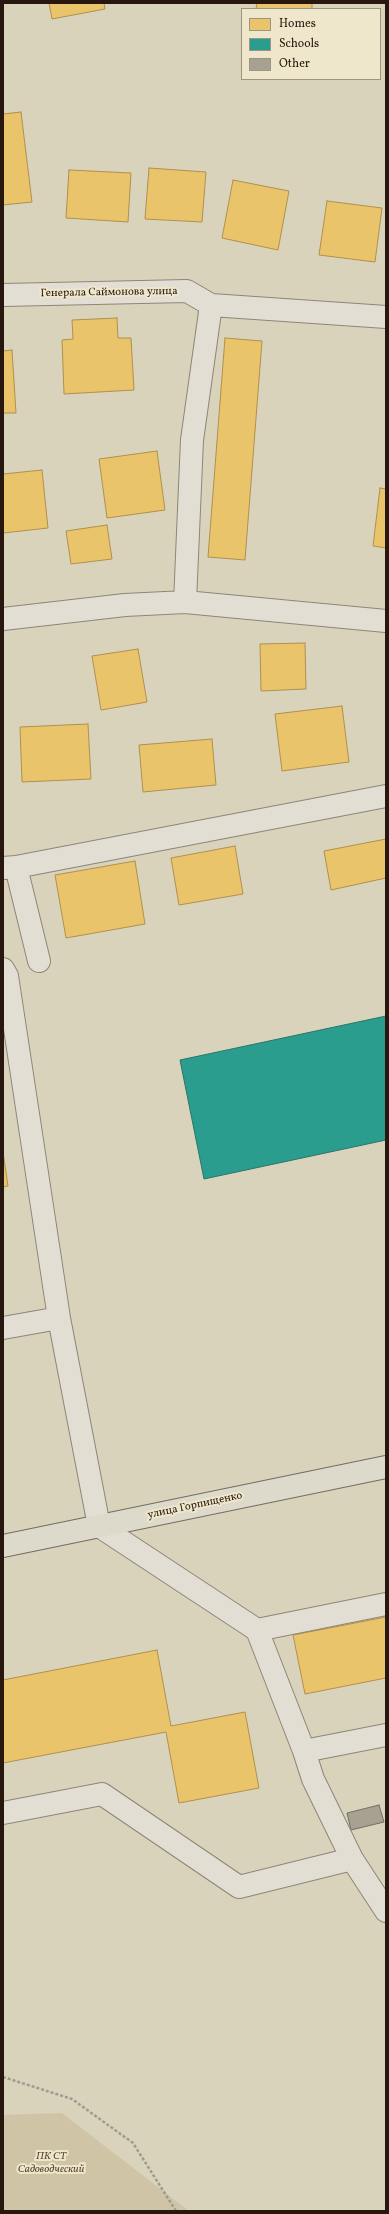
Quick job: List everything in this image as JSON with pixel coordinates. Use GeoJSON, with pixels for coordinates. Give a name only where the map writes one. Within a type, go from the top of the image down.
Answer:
{"type":"FeatureCollection","features":[{"type":"Feature","properties":{"kind":"main road","name":"улица Горпищенко"},"geometry":{"type":"LineString","coordinates":[[3,1546],[386,1467]]}},
{"type":"Feature","properties":{"kind":"street","name":"Генерала Саймонова улица"},"geometry":{"type":"LineString","coordinates":[[3,295],[187,290],[211,305]]}},
{"type":"Feature","properties":{"kind":"street"},"geometry":{"type":"LineString","coordinates":[[185,602],[192,440],[211,305],[386,317]]}},
{"type":"Feature","properties":{"kind":"street"},"geometry":{"type":"LineString","coordinates":[[3,619],[125,605],[185,602],[386,621]]}},
{"type":"Feature","properties":{"kind":"street"},"geometry":{"type":"LineString","coordinates":[[39,961],[9,868],[386,796]]}},
{"type":"Feature","properties":{"kind":"street"},"geometry":{"type":"LineString","coordinates":[[3,969],[6,976],[59,1318],[99,1526],[257,1630],[304,1751],[313,1779],[352,1858],[386,1911]]}},
{"type":"Feature","properties":{"kind":"street"},"geometry":{"type":"LineString","coordinates":[[3,1328],[59,1318]]}},
{"type":"Feature","properties":{"kind":"street"},"geometry":{"type":"LineString","coordinates":[[257,1630],[386,1604]]}},
{"type":"Feature","properties":{"kind":"street"},"geometry":{"type":"LineString","coordinates":[[304,1751],[386,1734]]}},
{"type":"Feature","properties":{"kind":"street"},"geometry":{"type":"LineString","coordinates":[[3,1813],[102,1794],[239,1888],[352,1858]]}},
{"type":"Feature","properties":{"kind":"path"},"geometry":{"type":"LineString","coordinates":[[3,2077],[72,2099],[133,2143],[176,2211]]}},
{"type":"Feature","properties":{"kind":"green space","name":"ПК СТ Садоводческий"},"geometry":{"type":"Polygon","coordinates":[[[62,2113],[189,2211],[3,2211],[3,2115],[62,2113]]]}},
{"type":"Feature","properties":{"kind":"building: Homes"},"geometry":{"type":"Polygon","coordinates":[[[49,3],[104,3],[105,9],[52,19],[49,3]]]}},
{"type":"Feature","properties":{"kind":"building: Homes"},"geometry":{"type":"Polygon","coordinates":[[[257,3],[312,3],[312,8],[256,8],[257,3]]]}},
{"type":"Feature","properties":{"kind":"building: Homes"},"geometry":{"type":"Polygon","coordinates":[[[21,112],[32,202],[3,205],[3,114],[21,112]]]}},
{"type":"Feature","properties":{"kind":"building: Homes"},"geometry":{"type":"Polygon","coordinates":[[[149,168],[206,172],[202,222],[145,219],[149,168]]]}},
{"type":"Feature","properties":{"kind":"building: Homes"},"geometry":{"type":"Polygon","coordinates":[[[69,170],[131,173],[128,222],[66,218],[69,170]]]}},
{"type":"Feature","properties":{"kind":"building: Homes"},"geometry":{"type":"Polygon","coordinates":[[[233,180],[289,191],[278,250],[222,238],[233,180]]]}},
{"type":"Feature","properties":{"kind":"building: Homes"},"geometry":{"type":"Polygon","coordinates":[[[327,201],[382,208],[375,262],[319,255],[327,201]]]}},
{"type":"Feature","properties":{"kind":"building: Homes"},"geometry":{"type":"Polygon","coordinates":[[[117,318],[118,338],[131,338],[134,390],[64,394],[62,340],[73,339],[72,320],[117,318]]]}},
{"type":"Feature","properties":{"kind":"building: Homes"},"geometry":{"type":"Polygon","coordinates":[[[225,338],[262,341],[245,560],[208,557],[225,338]]]}},
{"type":"Feature","properties":{"kind":"building: Homes"},"geometry":{"type":"Polygon","coordinates":[[[12,350],[16,413],[3,413],[3,351],[12,350]]]}},
{"type":"Feature","properties":{"kind":"building: Homes"},"geometry":{"type":"Polygon","coordinates":[[[157,451],[165,510],[107,518],[99,459],[157,451]]]}},
{"type":"Feature","properties":{"kind":"building: Homes"},"geometry":{"type":"Polygon","coordinates":[[[42,470],[48,528],[3,533],[3,474],[42,470]]]}},
{"type":"Feature","properties":{"kind":"building: Homes"},"geometry":{"type":"Polygon","coordinates":[[[380,488],[386,489],[386,548],[373,546],[380,488]]]}},
{"type":"Feature","properties":{"kind":"building: Homes"},"geometry":{"type":"Polygon","coordinates":[[[107,525],[112,559],[71,564],[66,531],[107,525]]]}},
{"type":"Feature","properties":{"kind":"building: Homes"},"geometry":{"type":"Polygon","coordinates":[[[305,643],[306,689],[261,691],[260,644],[305,643]]]}},
{"type":"Feature","properties":{"kind":"building: Homes"},"geometry":{"type":"Polygon","coordinates":[[[138,649],[147,702],[101,710],[92,656],[138,649]]]}},
{"type":"Feature","properties":{"kind":"building: Homes"},"geometry":{"type":"Polygon","coordinates":[[[342,706],[349,762],[282,771],[275,714],[342,706]]]}},
{"type":"Feature","properties":{"kind":"building: Homes"},"geometry":{"type":"Polygon","coordinates":[[[88,724],[91,779],[22,782],[20,727],[88,724]]]}},
{"type":"Feature","properties":{"kind":"building: Homes"},"geometry":{"type":"Polygon","coordinates":[[[212,739],[216,785],[143,792],[139,745],[212,739]]]}},
{"type":"Feature","properties":{"kind":"building: Homes"},"geometry":{"type":"Polygon","coordinates":[[[386,839],[386,878],[331,890],[324,851],[386,839]]]}},
{"type":"Feature","properties":{"kind":"building: Homes"},"geometry":{"type":"Polygon","coordinates":[[[235,846],[243,894],[179,905],[171,858],[235,846]]]}},
{"type":"Feature","properties":{"kind":"building: Homes"},"geometry":{"type":"Polygon","coordinates":[[[135,861],[145,924],[66,938],[55,875],[135,861]]]}},
{"type":"Feature","properties":{"kind":"building: Homes"},"geometry":{"type":"Polygon","coordinates":[[[3,1152],[8,1186],[3,1187],[3,1152]]]}},
{"type":"Feature","properties":{"kind":"building: Homes"},"geometry":{"type":"Polygon","coordinates":[[[386,1617],[386,1678],[305,1694],[293,1635],[386,1617]]]}},
{"type":"Feature","properties":{"kind":"building: Homes"},"geometry":{"type":"Polygon","coordinates":[[[157,1650],[171,1726],[245,1712],[259,1788],[179,1803],[166,1732],[3,1763],[3,1680],[157,1650]]]}},
{"type":"Feature","properties":{"kind":"building: Schools"},"geometry":{"type":"Polygon","coordinates":[[[386,1016],[386,1140],[204,1179],[180,1060],[386,1016]]]}},
{"type":"Feature","properties":{"kind":"building: Other"},"geometry":{"type":"Polygon","coordinates":[[[379,1805],[384,1822],[351,1830],[347,1813],[379,1805]]]}}]}
